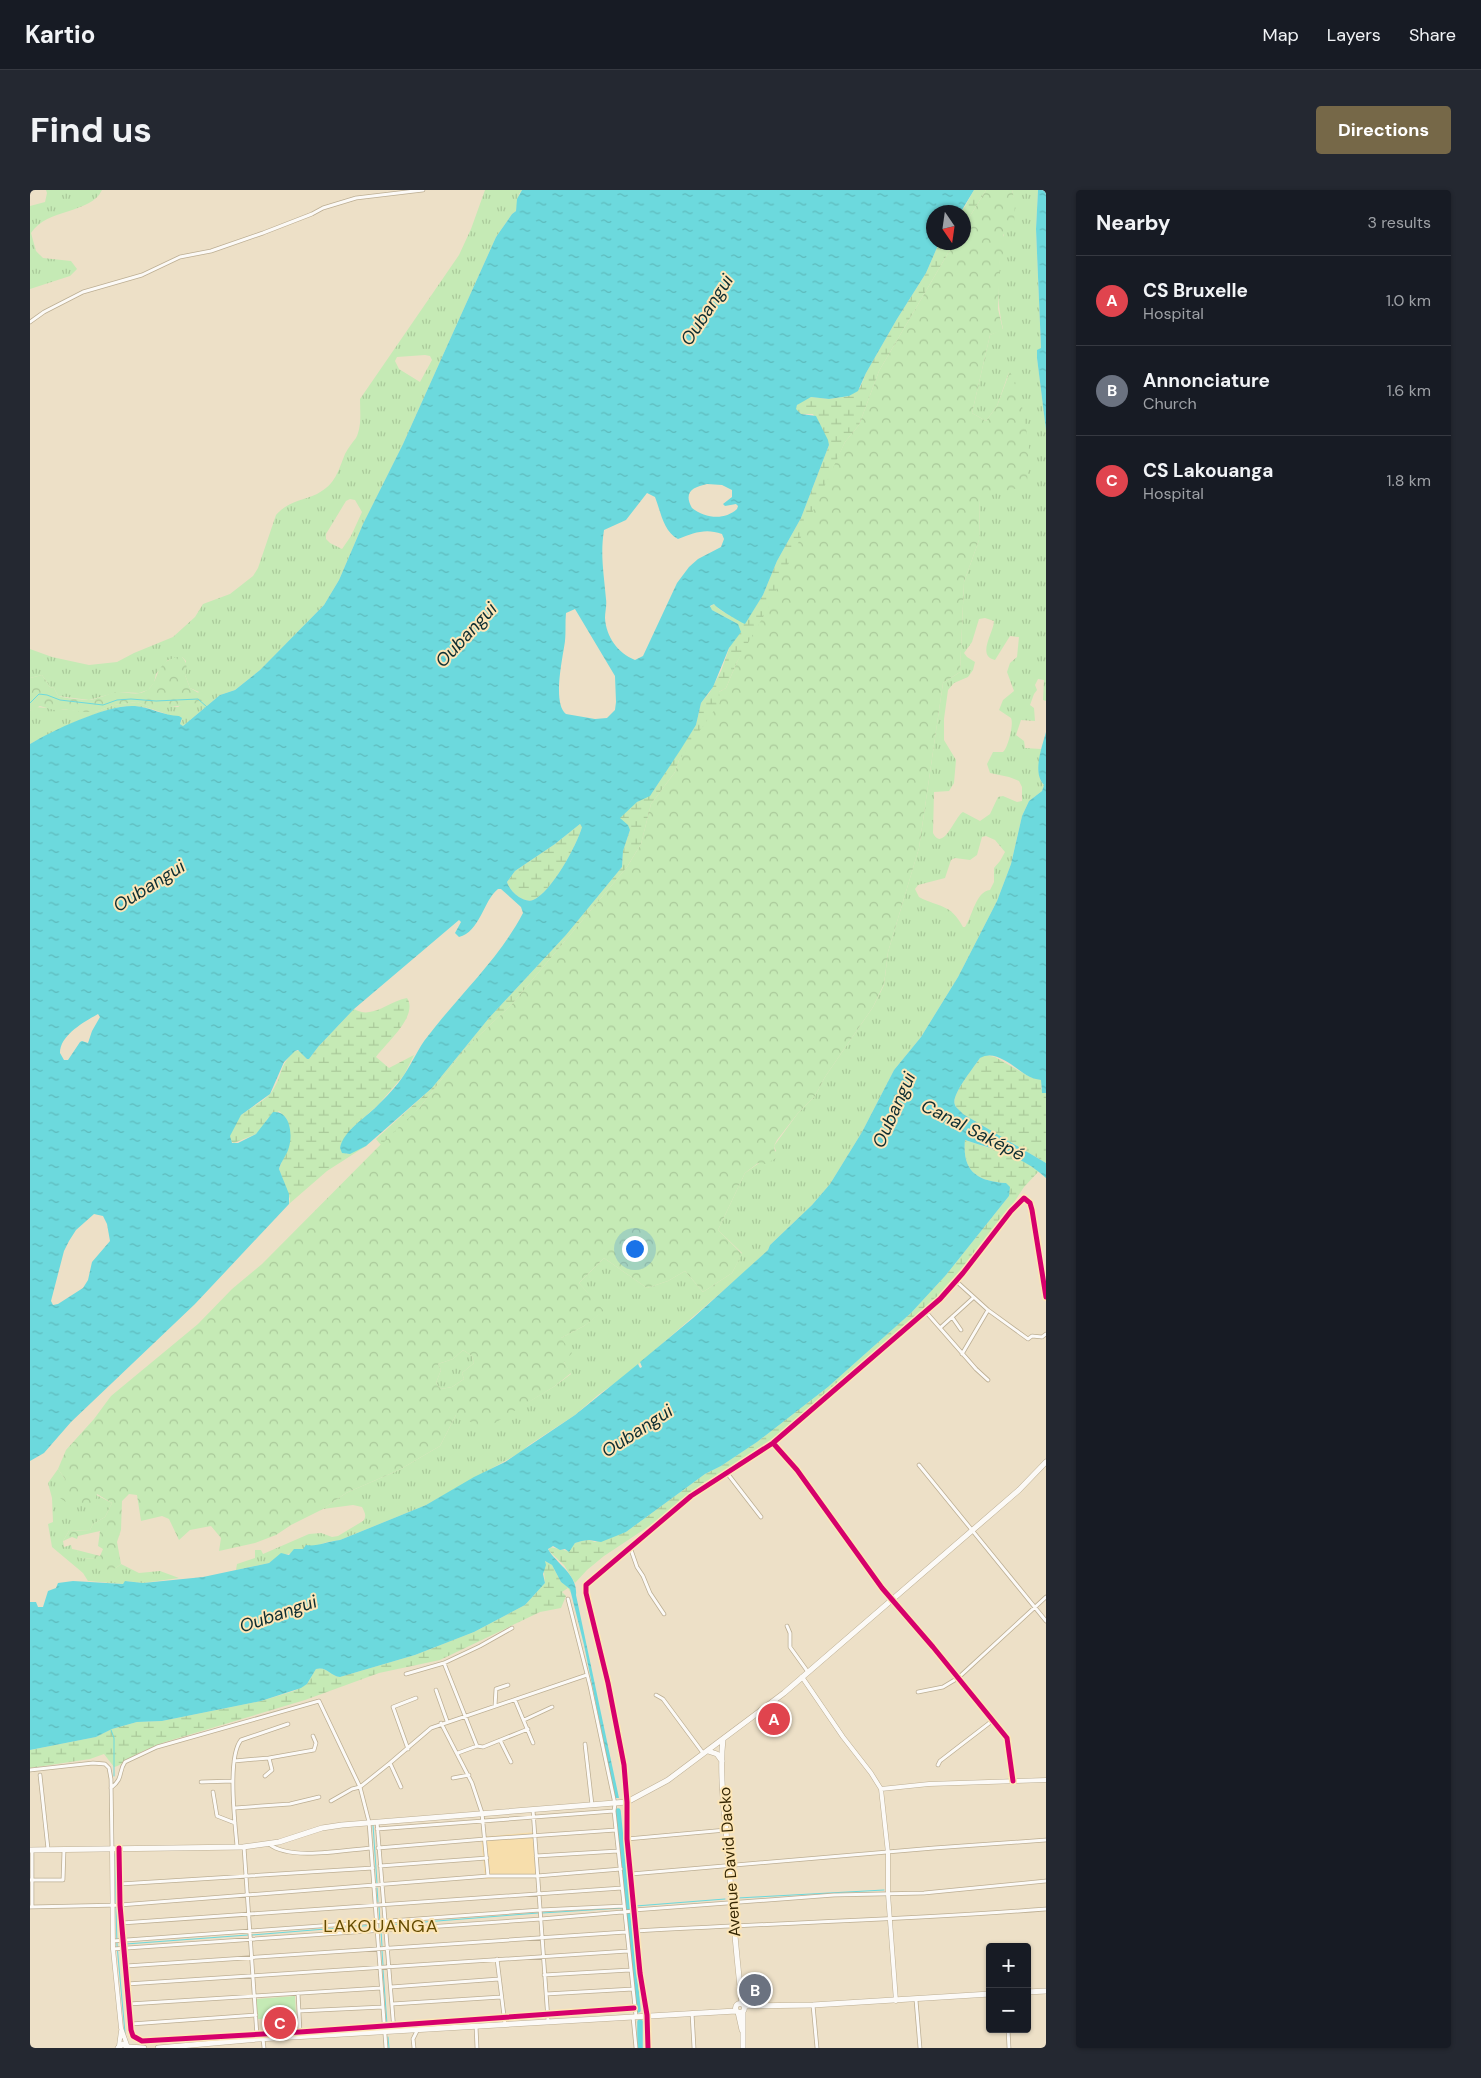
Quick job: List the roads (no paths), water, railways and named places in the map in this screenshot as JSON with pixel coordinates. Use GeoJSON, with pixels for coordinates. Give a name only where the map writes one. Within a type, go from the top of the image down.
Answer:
{"type":"FeatureCollection","features":[{"type":"Feature","properties":{"kind":"main road"},"geometry":{"type":"LineString","coordinates":[[31,1850],[244,1847],[270,1844],[322,1828],[369,1822],[627,1802],[660,1786],[802,1677],[1031,1480],[1046,1462]]}},
{"type":"Feature","properties":{"kind":"main road","name":"Avenue David Dacko"},"geometry":{"type":"LineString","coordinates":[[723,1739],[722,1761],[726,1830],[743,2048]]}},
{"type":"Feature","properties":{"kind":"main road"},"geometry":{"type":"LineString","coordinates":[[705,1752],[717,1754],[722,1761]]}},
{"type":"Feature","properties":{"kind":"main road"},"geometry":{"type":"LineString","coordinates":[[1031,1992],[1046,1991]]}},
{"type":"Feature","properties":{"kind":"main road"},"geometry":{"type":"LineString","coordinates":[[158,2048],[259,2037],[393,2028],[418,2029],[476,2026],[548,2020],[692,2013],[740,2008],[916,2000],[986,1994]]}},
{"type":"Feature","properties":{"kind":"main road"},"geometry":{"type":"LineString","coordinates":[[117,2047],[144,2048]]}},
{"type":"Feature","properties":{"kind":"street"},"geometry":{"type":"LineString","coordinates":[[30,322],[44,312],[83,292],[142,274],[180,257],[211,251],[263,233],[323,208],[356,198],[423,190]]}},
{"type":"Feature","properties":{"kind":"street"},"geometry":{"type":"LineString","coordinates":[[648,2048],[647,2015],[627,1839],[627,1802],[622,1751],[585,1589],[589,1581],[601,1574],[691,1496],[773,1443],[926,1312],[956,1281],[999,1225],[1024,1198],[1030,1203],[1032,1210],[1046,1297]]}},
{"type":"Feature","properties":{"kind":"street"},"geometry":{"type":"LineString","coordinates":[[956,1281],[973,1298],[1028,1339],[1032,1336],[1042,1337],[1046,1334]]}},
{"type":"Feature","properties":{"kind":"street"},"geometry":{"type":"LineString","coordinates":[[940,1328],[973,1298]]}},
{"type":"Feature","properties":{"kind":"street"},"geometry":{"type":"LineString","coordinates":[[962,1354],[988,1310]]}},
{"type":"Feature","properties":{"kind":"street"},"geometry":{"type":"LineString","coordinates":[[926,1312],[962,1354],[988,1380]]}},
{"type":"Feature","properties":{"kind":"street"},"geometry":{"type":"LineString","coordinates":[[952,1317],[961,1330]]}},
{"type":"Feature","properties":{"kind":"street"},"geometry":{"type":"LineString","coordinates":[[773,1443],[797,1470],[869,1571],[1006,1738],[1009,1744],[1013,1780]]}},
{"type":"Feature","properties":{"kind":"street"},"geometry":{"type":"LineString","coordinates":[[919,1465],[1046,1621]]}},
{"type":"Feature","properties":{"kind":"street"},"geometry":{"type":"LineString","coordinates":[[727,1473],[761,1517]]}},
{"type":"Feature","properties":{"kind":"street"},"geometry":{"type":"LineString","coordinates":[[630,1547],[636,1567],[644,1576],[648,1588],[664,1614]]}},
{"type":"Feature","properties":{"kind":"street"},"geometry":{"type":"LineString","coordinates":[[918,1692],[943,1687],[958,1678],[1046,1596]]}},
{"type":"Feature","properties":{"kind":"street"},"geometry":{"type":"LineString","coordinates":[[568,1598],[615,1804],[614,1811],[633,1990],[636,2048]]}},
{"type":"Feature","properties":{"kind":"street"},"geometry":{"type":"LineString","coordinates":[[787,1626],[790,1633],[790,1647],[808,1672]]}},
{"type":"Feature","properties":{"kind":"street"},"geometry":{"type":"LineString","coordinates":[[406,1674],[444,1662],[480,1646],[512,1628]]}},
{"type":"Feature","properties":{"kind":"street"},"geometry":{"type":"LineString","coordinates":[[444,1662],[477,1746]]}},
{"type":"Feature","properties":{"kind":"street"},"geometry":{"type":"LineString","coordinates":[[331,1801],[352,1789],[360,1787],[408,1749],[426,1732],[441,1723],[587,1675]]}},
{"type":"Feature","properties":{"kind":"street"},"geometry":{"type":"LineString","coordinates":[[802,1677],[843,1737],[871,1772],[881,1789],[888,1853],[888,1894],[896,2001]]}},
{"type":"Feature","properties":{"kind":"street"},"geometry":{"type":"LineString","coordinates":[[495,1706],[496,1689],[508,1685]]}},
{"type":"Feature","properties":{"kind":"street"},"geometry":{"type":"LineString","coordinates":[[436,1690],[447,1722]]}},
{"type":"Feature","properties":{"kind":"street"},"geometry":{"type":"LineString","coordinates":[[656,1695],[663,1700],[705,1752]]}},
{"type":"Feature","properties":{"kind":"street"},"geometry":{"type":"LineString","coordinates":[[408,1749],[393,1708],[416,1698]]}},
{"type":"Feature","properties":{"kind":"street"},"geometry":{"type":"LineString","coordinates":[[515,1700],[533,1743]]}},
{"type":"Feature","properties":{"kind":"street"},"geometry":{"type":"LineString","coordinates":[[111,1788],[118,1783],[125,1762],[150,1750],[317,1701],[321,1703],[360,1787],[369,1822],[386,2048]]}},
{"type":"Feature","properties":{"kind":"street"},"geometry":{"type":"LineString","coordinates":[[524,1720],[552,1707]]}},
{"type":"Feature","properties":{"kind":"street"},"geometry":{"type":"LineString","coordinates":[[938,1765],[940,1761],[955,1752],[992,1721]]}},
{"type":"Feature","properties":{"kind":"street"},"geometry":{"type":"LineString","coordinates":[[441,1723],[469,1775],[482,1813],[488,1876]]}},
{"type":"Feature","properties":{"kind":"street"},"geometry":{"type":"LineString","coordinates":[[237,1847],[233,1762],[238,1744],[241,1740],[288,1724]]}},
{"type":"Feature","properties":{"kind":"street"},"geometry":{"type":"LineString","coordinates":[[458,1753],[477,1746],[483,1747],[528,1729]]}},
{"type":"Feature","properties":{"kind":"street"},"geometry":{"type":"LineString","coordinates":[[233,1762],[314,1750],[316,1743],[313,1736]]}},
{"type":"Feature","properties":{"kind":"street"},"geometry":{"type":"LineString","coordinates":[[500,1740],[511,1762]]}},
{"type":"Feature","properties":{"kind":"street"},"geometry":{"type":"LineString","coordinates":[[585,1744],[592,1805]]}},
{"type":"Feature","properties":{"kind":"street"},"geometry":{"type":"LineString","coordinates":[[265,1776],[271,1773],[272,1770],[268,1758]]}},
{"type":"Feature","properties":{"kind":"street"},"geometry":{"type":"LineString","coordinates":[[30,1770],[94,1763],[105,1764],[110,1773],[114,1949],[121,2028],[128,2047]]}},
{"type":"Feature","properties":{"kind":"street"},"geometry":{"type":"LineString","coordinates":[[390,1764],[401,1788]]}},
{"type":"Feature","properties":{"kind":"street"},"geometry":{"type":"LineString","coordinates":[[40,1775],[48,1849]]}},
{"type":"Feature","properties":{"kind":"street"},"geometry":{"type":"LineString","coordinates":[[453,1778],[469,1775]]}},
{"type":"Feature","properties":{"kind":"street"},"geometry":{"type":"LineString","coordinates":[[881,1789],[929,1784],[1046,1780]]}},
{"type":"Feature","properties":{"kind":"street"},"geometry":{"type":"LineString","coordinates":[[201,1782],[233,1781]]}},
{"type":"Feature","properties":{"kind":"street"},"geometry":{"type":"LineString","coordinates":[[214,1792],[218,1816],[235,1823]]}},
{"type":"Feature","properties":{"kind":"street"},"geometry":{"type":"LineString","coordinates":[[235,1808],[290,1804],[319,1797]]}},
{"type":"Feature","properties":{"kind":"street"},"geometry":{"type":"LineString","coordinates":[[533,1809],[548,2020]]}},
{"type":"Feature","properties":{"kind":"street"},"geometry":{"type":"LineString","coordinates":[[377,1829],[614,1811]]}},
{"type":"Feature","properties":{"kind":"street"},"geometry":{"type":"LineString","coordinates":[[376,1822],[384,1922],[388,1948],[393,2028],[503,2017],[634,2008]]}},
{"type":"Feature","properties":{"kind":"street"},"geometry":{"type":"LineString","coordinates":[[378,1848],[616,1830]]}},
{"type":"Feature","properties":{"kind":"street"},"geometry":{"type":"LineString","coordinates":[[627,1839],[726,1830]]}},
{"type":"Feature","properties":{"kind":"street"},"geometry":{"type":"LineString","coordinates":[[631,1874],[1046,1840]]}},
{"type":"Feature","properties":{"kind":"street"},"geometry":{"type":"LineString","coordinates":[[270,1844],[280,1850],[298,1853],[371,1848]]}},
{"type":"Feature","properties":{"kind":"street"},"geometry":{"type":"LineString","coordinates":[[244,1847],[256,2015],[259,2037],[264,2048]]}},
{"type":"Feature","properties":{"kind":"street"},"geometry":{"type":"LineString","coordinates":[[119,1848],[120,1905],[133,2036],[142,2041],[259,2037],[300,2032],[385,2029]]}},
{"type":"Feature","properties":{"kind":"street"},"geometry":{"type":"LineString","coordinates":[[31,1880],[64,1880],[64,1849]]}},
{"type":"Feature","properties":{"kind":"street"},"geometry":{"type":"LineString","coordinates":[[31,1850],[31,1907],[112,1906],[247,1894],[382,1886],[488,1876],[538,1876],[621,1870]]}},
{"type":"Feature","properties":{"kind":"street"},"geometry":{"type":"LineString","coordinates":[[536,1856],[618,1850]]}},
{"type":"Feature","properties":{"kind":"street"},"geometry":{"type":"LineString","coordinates":[[380,1866],[487,1858]]}},
{"type":"Feature","properties":{"kind":"street"},"geometry":{"type":"LineString","coordinates":[[120,1884],[373,1868]]}},
{"type":"Feature","properties":{"kind":"street"},"geometry":{"type":"LineString","coordinates":[[114,1949],[124,1950],[250,1939],[541,1920],[731,1902],[834,1895],[924,1893],[1046,1881]]}},
{"type":"Feature","properties":{"kind":"street"},"geometry":{"type":"LineString","coordinates":[[122,1923],[622,1888]]}},
{"type":"Feature","properties":{"kind":"street"},"geometry":{"type":"LineString","coordinates":[[114,1941],[540,1910],[624,1906]]}},
{"type":"Feature","properties":{"kind":"street"},"geometry":{"type":"LineString","coordinates":[[636,1931],[733,1925],[890,1920],[1046,1909]]}},
{"type":"Feature","properties":{"kind":"street"},"geometry":{"type":"LineString","coordinates":[[126,1966],[626,1932]]}},
{"type":"Feature","properties":{"kind":"street"},"geometry":{"type":"LineString","coordinates":[[127,1984],[628,1951]]}},
{"type":"Feature","properties":{"kind":"street"},"geometry":{"type":"LineString","coordinates":[[497,1959],[505,2024]]}},
{"type":"Feature","properties":{"kind":"street"},"geometry":{"type":"LineString","coordinates":[[544,1975],[630,1970]]}},
{"type":"Feature","properties":{"kind":"street"},"geometry":{"type":"LineString","coordinates":[[390,1987],[499,1979]]}},
{"type":"Feature","properties":{"kind":"street"},"geometry":{"type":"LineString","coordinates":[[129,2004],[381,1988]]}},
{"type":"Feature","properties":{"kind":"street"},"geometry":{"type":"LineString","coordinates":[[546,1994],[633,1990]]}},
{"type":"Feature","properties":{"kind":"street"},"geometry":{"type":"LineString","coordinates":[[298,1993],[300,2032]]}},
{"type":"Feature","properties":{"kind":"street"},"geometry":{"type":"LineString","coordinates":[[392,2004],[501,1997]]}},
{"type":"Feature","properties":{"kind":"street"},"geometry":{"type":"LineString","coordinates":[[916,2000],[920,2048]]}},
{"type":"Feature","properties":{"kind":"street"},"geometry":{"type":"LineString","coordinates":[[813,2005],[817,2048]]}},
{"type":"Feature","properties":{"kind":"street"},"geometry":{"type":"LineString","coordinates":[[299,2012],[384,2007]]}},
{"type":"Feature","properties":{"kind":"street"},"geometry":{"type":"LineString","coordinates":[[692,2013],[694,2048]]}},
{"type":"Feature","properties":{"kind":"street"},"geometry":{"type":"LineString","coordinates":[[131,2024],[256,2015]]}},
{"type":"Feature","properties":{"kind":"street"},"geometry":{"type":"LineString","coordinates":[[476,2026],[477,2048]]}},
{"type":"Feature","properties":{"kind":"street"},"geometry":{"type":"LineString","coordinates":[[117,2047],[121,2028]]}},
{"type":"Feature","properties":{"kind":"street"},"geometry":{"type":"LineString","coordinates":[[414,2048],[413,2039],[418,2029]]}},
{"type":"Feature","properties":{"kind":"street"},"geometry":{"type":"LineString","coordinates":[[1008,2033],[1010,2048]]}},
{"type":"Feature","properties":{"kind":"water","name":"Oubangui"},"geometry":{"type":"Polygon","coordinates":[[[522,190],[974,190],[965,205],[926,205],[926,250],[936,250],[926,273],[897,319],[866,373],[858,391],[849,396],[829,399],[811,397],[797,405],[796,409],[801,414],[816,416],[829,445],[801,518],[777,561],[763,595],[745,624],[723,612],[714,604],[710,606],[712,610],[738,624],[741,632],[729,648],[713,687],[701,703],[696,725],[681,749],[650,796],[637,802],[620,818],[628,825],[630,830],[623,851],[622,867],[566,935],[489,1018],[432,1088],[366,1146],[350,1154],[342,1153],[340,1148],[350,1130],[377,1106],[398,1083],[424,1041],[491,961],[523,913],[521,907],[501,889],[498,889],[493,894],[477,923],[466,934],[459,937],[455,933],[461,922],[459,920],[354,1009],[309,1059],[298,1050],[284,1062],[270,1094],[241,1115],[230,1136],[232,1143],[238,1143],[256,1134],[273,1112],[279,1112],[287,1119],[291,1136],[288,1150],[279,1169],[289,1194],[289,1204],[195,1304],[71,1422],[44,1453],[30,1461],[30,744],[81,719],[124,706],[141,707],[168,715],[179,716],[182,718],[180,724],[183,726],[220,695],[235,690],[260,670],[324,605],[339,580],[363,524],[403,444],[496,237],[516,211],[517,199],[522,190]],[[707,484],[694,489],[689,494],[689,502],[692,508],[714,517],[732,513],[737,509],[738,506],[736,504],[725,506],[723,504],[732,497],[732,490],[722,485],[707,484]],[[647,493],[626,520],[604,530],[602,556],[606,601],[605,618],[610,638],[614,644],[623,653],[635,660],[643,656],[677,583],[689,567],[698,559],[721,547],[724,539],[722,534],[705,531],[678,539],[673,536],[666,526],[655,497],[647,493]],[[575,609],[566,613],[565,641],[559,690],[562,708],[566,714],[595,719],[607,718],[615,710],[615,676],[575,609]],[[580,824],[555,844],[515,871],[507,882],[515,894],[527,900],[533,900],[548,888],[575,845],[582,827],[580,824]],[[98,1014],[74,1030],[64,1040],[60,1053],[64,1060],[68,1060],[80,1042],[88,1043],[100,1017],[98,1014]],[[94,1214],[76,1230],[64,1251],[51,1301],[53,1305],[58,1304],[83,1288],[88,1280],[92,1262],[110,1241],[107,1224],[103,1216],[94,1214]]]}},
{"type":"Feature","properties":{"kind":"water"},"geometry":{"type":"Polygon","coordinates":[[[1038,190],[1046,190],[1046,430],[1037,358],[1037,350],[1041,348],[1036,229],[1038,190]]]}},
{"type":"Feature","properties":{"kind":"water"},"geometry":{"type":"Polygon","coordinates":[[[1046,732],[1046,1093],[1042,1093],[1041,1080],[1030,1077],[1000,1058],[986,1056],[980,1058],[959,1088],[954,1101],[963,1114],[1046,1163],[1046,1178],[1037,1170],[1018,1159],[965,1140],[966,1160],[969,1167],[979,1177],[1006,1183],[1010,1187],[1009,1196],[946,1275],[911,1313],[828,1387],[757,1442],[721,1466],[705,1474],[626,1532],[601,1542],[589,1540],[575,1543],[569,1552],[553,1546],[548,1549],[570,1575],[576,1588],[619,1798],[615,1798],[584,1645],[570,1589],[561,1582],[552,1565],[545,1561],[546,1565],[543,1574],[545,1583],[525,1605],[474,1632],[415,1655],[340,1677],[320,1668],[316,1669],[307,1684],[301,1688],[261,1701],[162,1721],[137,1722],[112,1729],[96,1737],[30,1750],[30,1602],[36,1602],[38,1607],[43,1607],[48,1591],[56,1588],[58,1583],[73,1581],[123,1584],[125,1581],[143,1583],[203,1577],[269,1563],[281,1553],[289,1555],[294,1549],[303,1549],[306,1545],[340,1540],[426,1505],[474,1477],[505,1462],[575,1415],[638,1364],[640,1368],[642,1367],[640,1362],[693,1318],[768,1250],[770,1245],[812,1205],[830,1184],[862,1132],[894,1070],[921,1037],[958,977],[997,901],[1011,864],[1022,816],[1029,801],[1042,791],[1044,785],[1040,780],[1038,767],[1046,732]]]}},
{"type":"Feature","properties":{"kind":"waterway"},"geometry":{"type":"LineString","coordinates":[[30,703],[39,694],[60,700],[103,705],[117,700],[131,699],[156,701],[198,699],[207,707]]}},
{"type":"Feature","properties":{"kind":"waterway"},"geometry":{"type":"LineString","coordinates":[[111,1730],[114,1738],[114,1776]]}},
{"type":"Feature","properties":{"kind":"waterway"},"geometry":{"type":"LineString","coordinates":[[618,1811],[638,2010]]}},
{"type":"Feature","properties":{"kind":"waterway"},"geometry":{"type":"LineString","coordinates":[[373,1825],[377,1883]]}},
{"type":"Feature","properties":{"kind":"waterway"},"geometry":{"type":"LineString","coordinates":[[115,1854],[116,1903]]}},
{"type":"Feature","properties":{"kind":"waterway"},"geometry":{"type":"LineString","coordinates":[[377,1888],[378,1902]]}},
{"type":"Feature","properties":{"kind":"waterway"},"geometry":{"type":"LineString","coordinates":[[738,1898],[884,1890]]}},
{"type":"Feature","properties":{"kind":"waterway"},"geometry":{"type":"LineString","coordinates":[[636,1906],[725,1899]]}},
{"type":"Feature","properties":{"kind":"waterway"},"geometry":{"type":"LineString","coordinates":[[116,1907],[117,1945],[125,2033]]}},
{"type":"Feature","properties":{"kind":"waterway"},"geometry":{"type":"LineString","coordinates":[[379,1907],[380,1922]]}},
{"type":"Feature","properties":{"kind":"waterway"},"geometry":{"type":"LineString","coordinates":[[542,1913],[622,1908]]}},
{"type":"Feature","properties":{"kind":"waterway"},"geometry":{"type":"LineString","coordinates":[[387,1925],[538,1913]]}},
{"type":"Feature","properties":{"kind":"waterway"},"geometry":{"type":"LineString","coordinates":[[380,1923],[380,1928]]}},
{"type":"Feature","properties":{"kind":"waterway"},"geometry":{"type":"LineString","coordinates":[[252,1935],[375,1925]]}},
{"type":"Feature","properties":{"kind":"waterway"},"geometry":{"type":"LineString","coordinates":[[381,1932],[382,1946]]}},
{"type":"Feature","properties":{"kind":"waterway"},"geometry":{"type":"LineString","coordinates":[[126,1944],[248,1935]]}},
{"type":"Feature","properties":{"kind":"waterway"},"geometry":{"type":"LineString","coordinates":[[382,1951],[383,1965]]}},
{"type":"Feature","properties":{"kind":"waterway"},"geometry":{"type":"LineString","coordinates":[[383,1970],[387,2024]]}},
{"type":"Feature","properties":{"kind":"waterway"},"geometry":{"type":"LineString","coordinates":[[640,2022],[640,2048]]}},
{"type":"Feature","properties":{"kind":"waterway"},"geometry":{"type":"LineString","coordinates":[[388,2037],[389,2048]]}},
{"type":"Feature","properties":{"kind":"place","name":"CS Bruxelle"},"geometry":{"type":"Point","coordinates":[774,1719]}},
{"type":"Feature","properties":{"kind":"place","name":"Annonciature"},"geometry":{"type":"Point","coordinates":[755,1990]}},
{"type":"Feature","properties":{"kind":"place","name":"CS Lakouanga"},"geometry":{"type":"Point","coordinates":[280,2023]}},
{"type":"Feature","properties":{"kind":"district","name":"LAKOUANGA"},"geometry":{"type":"Point","coordinates":[381,1926]}},
{"type":"Feature","properties":{"kind":"water label","name":"Canal Saképé"},"geometry":{"type":"Point","coordinates":[973,1130]}}]}
